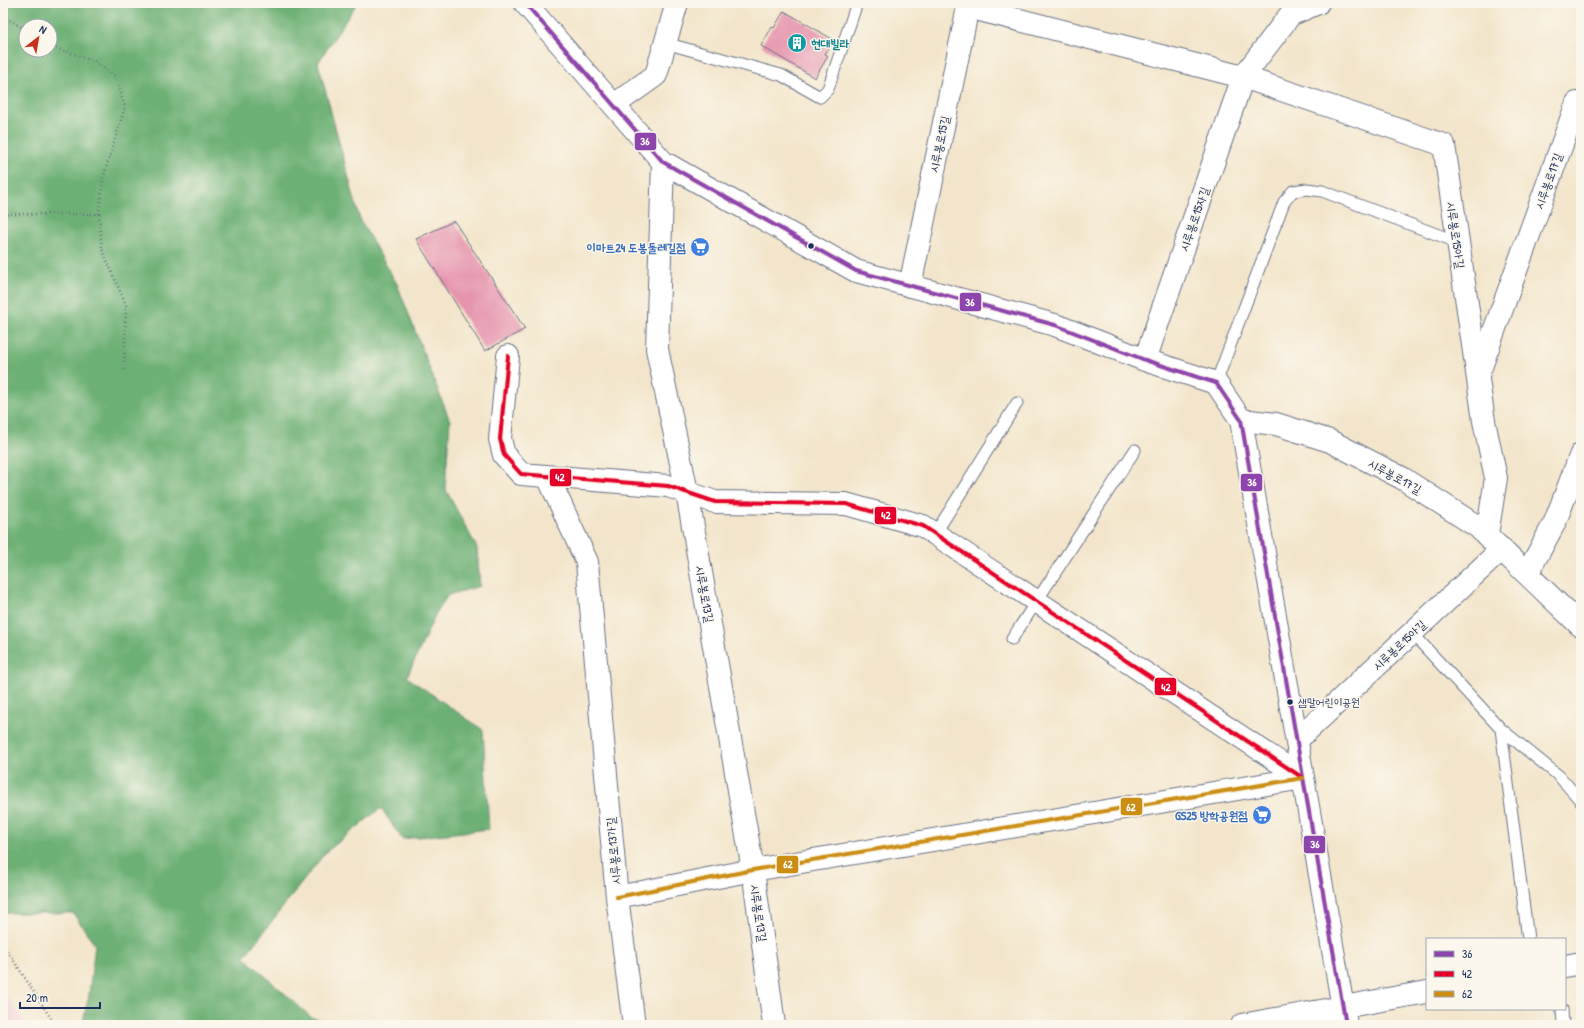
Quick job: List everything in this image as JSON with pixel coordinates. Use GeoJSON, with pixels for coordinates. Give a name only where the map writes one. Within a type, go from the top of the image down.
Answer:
{"type":"FeatureCollection","features":[{"type":"Feature","properties":{"kind":"street"},"geometry":{"type":"LineString","coordinates":[[525,3],[663,162],[856,271],[1055,325],[1146,360],[1216,383],[1242,420],[1344,1016]]}},
{"type":"Feature","properties":{"kind":"street"},"geometry":{"type":"LineString","coordinates":[[614,106],[656,75],[677,3]]}},
{"type":"Feature","properties":{"kind":"street","name":"시루봉로15자길"},"geometry":{"type":"LineString","coordinates":[[1146,360],[1243,78],[1290,15],[1318,3]]}},
{"type":"Feature","properties":{"kind":"street"},"geometry":{"type":"LineString","coordinates":[[966,5],[1243,78]]}},
{"type":"Feature","properties":{"kind":"street","name":"시루봉로15길"},"geometry":{"type":"LineString","coordinates":[[910,286],[966,5]]}},
{"type":"Feature","properties":{"kind":"street","name":"시루봉로15아길"},"geometry":{"type":"LineString","coordinates":[[1243,78],[1444,145],[1484,421],[1496,478],[1494,542],[1412,633],[1297,740]]}},
{"type":"Feature","properties":{"kind":"street","name":"시루봉로17길"},"geometry":{"type":"LineString","coordinates":[[1478,376],[1577,103],[1581,105]]}},
{"type":"Feature","properties":{"kind":"street","name":"시루봉로13길"},"geometry":{"type":"LineString","coordinates":[[663,162],[657,349],[687,492],[753,870],[774,1025]]}},
{"type":"Feature","properties":{"kind":"street"},"geometry":{"type":"LineString","coordinates":[[508,356],[500,439],[504,455],[521,474],[668,486],[715,502],[846,504],[923,526],[1038,600],[1303,778]]}},
{"type":"Feature","properties":{"kind":"street","name":"시루봉로17길"},"geometry":{"type":"LineString","coordinates":[[1242,420],[1276,424],[1330,441],[1402,478],[1478,527],[1581,626]]}},
{"type":"Feature","properties":{"kind":"street"},"geometry":{"type":"LineString","coordinates":[[1527,574],[1555,522],[1581,454]]}},
{"type":"Feature","properties":{"kind":"street","name":"시루봉로13가길"},"geometry":{"type":"LineString","coordinates":[[548,477],[586,562],[617,897],[634,1025]]}},
{"type":"Feature","properties":{"kind":"street"},"geometry":{"type":"LineString","coordinates":[[617,897],[753,870],[1303,778]]}},
{"type":"Feature","properties":{"kind":"street"},"geometry":{"type":"LineString","coordinates":[[1566,966],[1581,963]]}},
{"type":"Feature","properties":{"kind":"street"},"geometry":{"type":"LineString","coordinates":[[1242,1025],[1344,1016],[1426,992]]}},
{"type":"Feature","properties":{"kind":"lane"},"geometry":{"type":"LineString","coordinates":[[665,43],[781,75],[820,97],[828,90],[857,3]]}},
{"type":"Feature","properties":{"kind":"lane"},"geometry":{"type":"LineString","coordinates":[[1216,383],[1284,202],[1293,191],[1307,189],[1322,191],[1457,242]]}},
{"type":"Feature","properties":{"kind":"lane"},"geometry":{"type":"LineString","coordinates":[[935,534],[1016,402]]}},
{"type":"Feature","properties":{"kind":"lane"},"geometry":{"type":"LineString","coordinates":[[1012,639],[1135,450]]}},
{"type":"Feature","properties":{"kind":"lane"},"geometry":{"type":"LineString","coordinates":[[1412,633],[1501,729],[1559,776],[1581,801]]}},
{"type":"Feature","properties":{"kind":"lane"},"geometry":{"type":"LineString","coordinates":[[1501,729],[1528,938]]}},
{"type":"Feature","properties":{"kind":"lane"},"geometry":{"type":"LineString","coordinates":[[1562,1010],[1563,1025]]}},
{"type":"Feature","properties":{"kind":"path"},"geometry":{"type":"LineString","coordinates":[[3,16],[18,25]]}},
{"type":"Feature","properties":{"kind":"path"},"geometry":{"type":"LineString","coordinates":[[58,49],[94,61],[115,76],[125,107],[103,178],[99,214],[102,248],[126,305],[124,372]]}},
{"type":"Feature","properties":{"kind":"path"},"geometry":{"type":"LineString","coordinates":[[3,214],[99,214]]}},
{"type":"Feature","properties":{"kind":"path"},"geometry":{"type":"LineString","coordinates":[[3,944],[52,1020],[52,1025]]}},
{"type":"Feature","properties":{"kind":"shaded area"},"geometry":{"type":"Polygon","coordinates":[[[3,992],[26,1025],[3,1025],[3,992]]]}},
{"type":"Feature","properties":{"kind":"green space"},"geometry":{"type":"Polygon","coordinates":[[[3,3],[357,3],[318,63],[360,220],[397,284],[450,421],[445,488],[477,548],[480,586],[448,595],[436,613],[407,677],[483,730],[489,829],[402,839],[381,808],[325,853],[244,957],[312,1018],[358,1025],[82,1025],[89,995],[95,945],[73,913],[3,913],[3,3]]]}},
{"type":"Feature","properties":{"kind":"building","name":"현대빌라"},"geometry":{"type":"Polygon","coordinates":[[[784,11],[834,40],[825,54],[828,56],[815,78],[761,46],[772,27],[774,28],[784,11]]]}},
{"type":"Feature","properties":{"kind":"building"},"geometry":{"type":"Polygon","coordinates":[[[454,221],[525,329],[485,351],[416,239],[454,221]]]}},
{"type":"Feature","properties":{"kind":"transit line","name":"36"},"geometry":{"type":"LineString","coordinates":[[525,3],[663,162],[856,271],[1055,325],[1145,360],[1216,383],[1241,420],[1346,1025]]}},
{"type":"Feature","properties":{"kind":"transit line","name":"42"},"geometry":{"type":"LineString","coordinates":[[508,356],[500,439],[504,455],[521,474],[668,486],[715,502],[846,504],[923,526],[1303,778]]}},
{"type":"Feature","properties":{"kind":"transit line","name":"62"},"geometry":{"type":"LineString","coordinates":[[617,897],[753,870],[1303,778]]}},
{"type":"Feature","properties":{"kind":"place","name":"현대빌라"},"geometry":{"type":"Point","coordinates":[797,43]}},
{"type":"Feature","properties":{"kind":"place","name":"이마트24 도봉둘레길점"},"geometry":{"type":"Point","coordinates":[700,247]}},
{"type":"Feature","properties":{"kind":"place","name":"샘말어린이공원"},"geometry":{"type":"Point","coordinates":[1290,702]}},
{"type":"Feature","properties":{"kind":"place","name":"GS25 방학공원점"},"geometry":{"type":"Point","coordinates":[1262,815]}}]}
